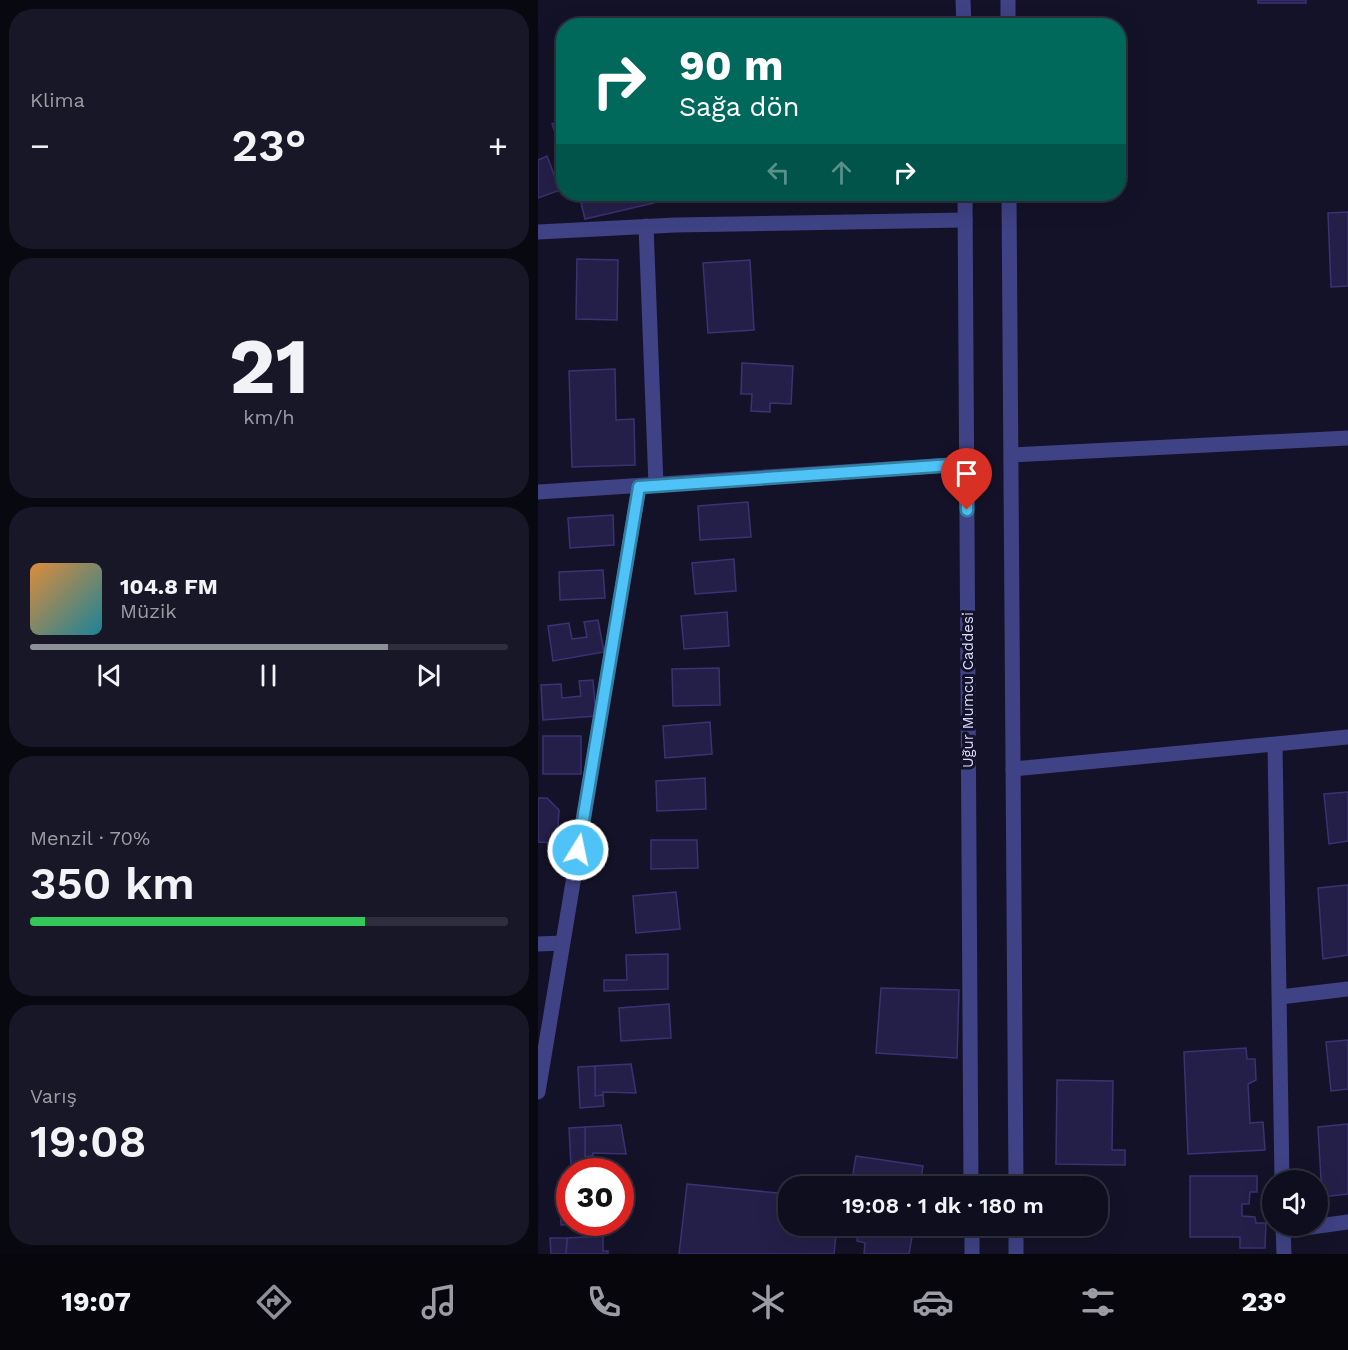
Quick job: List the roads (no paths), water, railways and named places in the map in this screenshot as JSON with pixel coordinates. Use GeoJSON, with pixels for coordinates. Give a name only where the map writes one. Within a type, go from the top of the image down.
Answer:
{"type":"FeatureCollection","features":[{"type":"Feature","properties":{"kind":"street"},"geometry":{"type":"LineString","coordinates":[[964,0],[964,18]]}},
{"type":"Feature","properties":{"kind":"street"},"geometry":{"type":"LineString","coordinates":[[1008,0],[1008,18]]}},
{"type":"Feature","properties":{"kind":"street","name":"Uğur Mumcu Caddesi"},"geometry":{"type":"LineString","coordinates":[[965,201],[972,1176]]}},
{"type":"Feature","properties":{"kind":"street"},"geometry":{"type":"LineString","coordinates":[[1009,201],[1016,1176]]}},
{"type":"Feature","properties":{"kind":"street"},"geometry":{"type":"LineString","coordinates":[[538,232],[646,226],[965,220]]}},
{"type":"Feature","properties":{"kind":"street"},"geometry":{"type":"LineString","coordinates":[[646,226],[656,485]]}},
{"type":"Feature","properties":{"kind":"street"},"geometry":{"type":"LineString","coordinates":[[1012,455],[1348,438]]}},
{"type":"Feature","properties":{"kind":"street"},"geometry":{"type":"LineString","coordinates":[[538,492],[966,464]]}},
{"type":"Feature","properties":{"kind":"street"},"geometry":{"type":"LineString","coordinates":[[538,1092],[639,487]]}},
{"type":"Feature","properties":{"kind":"street"},"geometry":{"type":"LineString","coordinates":[[1013,769],[1348,737]]}},
{"type":"Feature","properties":{"kind":"street"},"geometry":{"type":"LineString","coordinates":[[1275,744],[1282,1170]]}},
{"type":"Feature","properties":{"kind":"street"},"geometry":{"type":"LineString","coordinates":[[538,944],[562,943]]}},
{"type":"Feature","properties":{"kind":"street"},"geometry":{"type":"LineString","coordinates":[[1280,997],[1348,989]]}},
{"type":"Feature","properties":{"kind":"street"},"geometry":{"type":"LineString","coordinates":[[1328,1224],[1348,1222]]}},
{"type":"Feature","properties":{"kind":"street"},"geometry":{"type":"LineString","coordinates":[[972,1236],[972,1254]]}},
{"type":"Feature","properties":{"kind":"street"},"geometry":{"type":"LineString","coordinates":[[1016,1236],[1016,1254]]}},
{"type":"Feature","properties":{"kind":"street"},"geometry":{"type":"LineString","coordinates":[[1283,1236],[1284,1254]]}}]}
